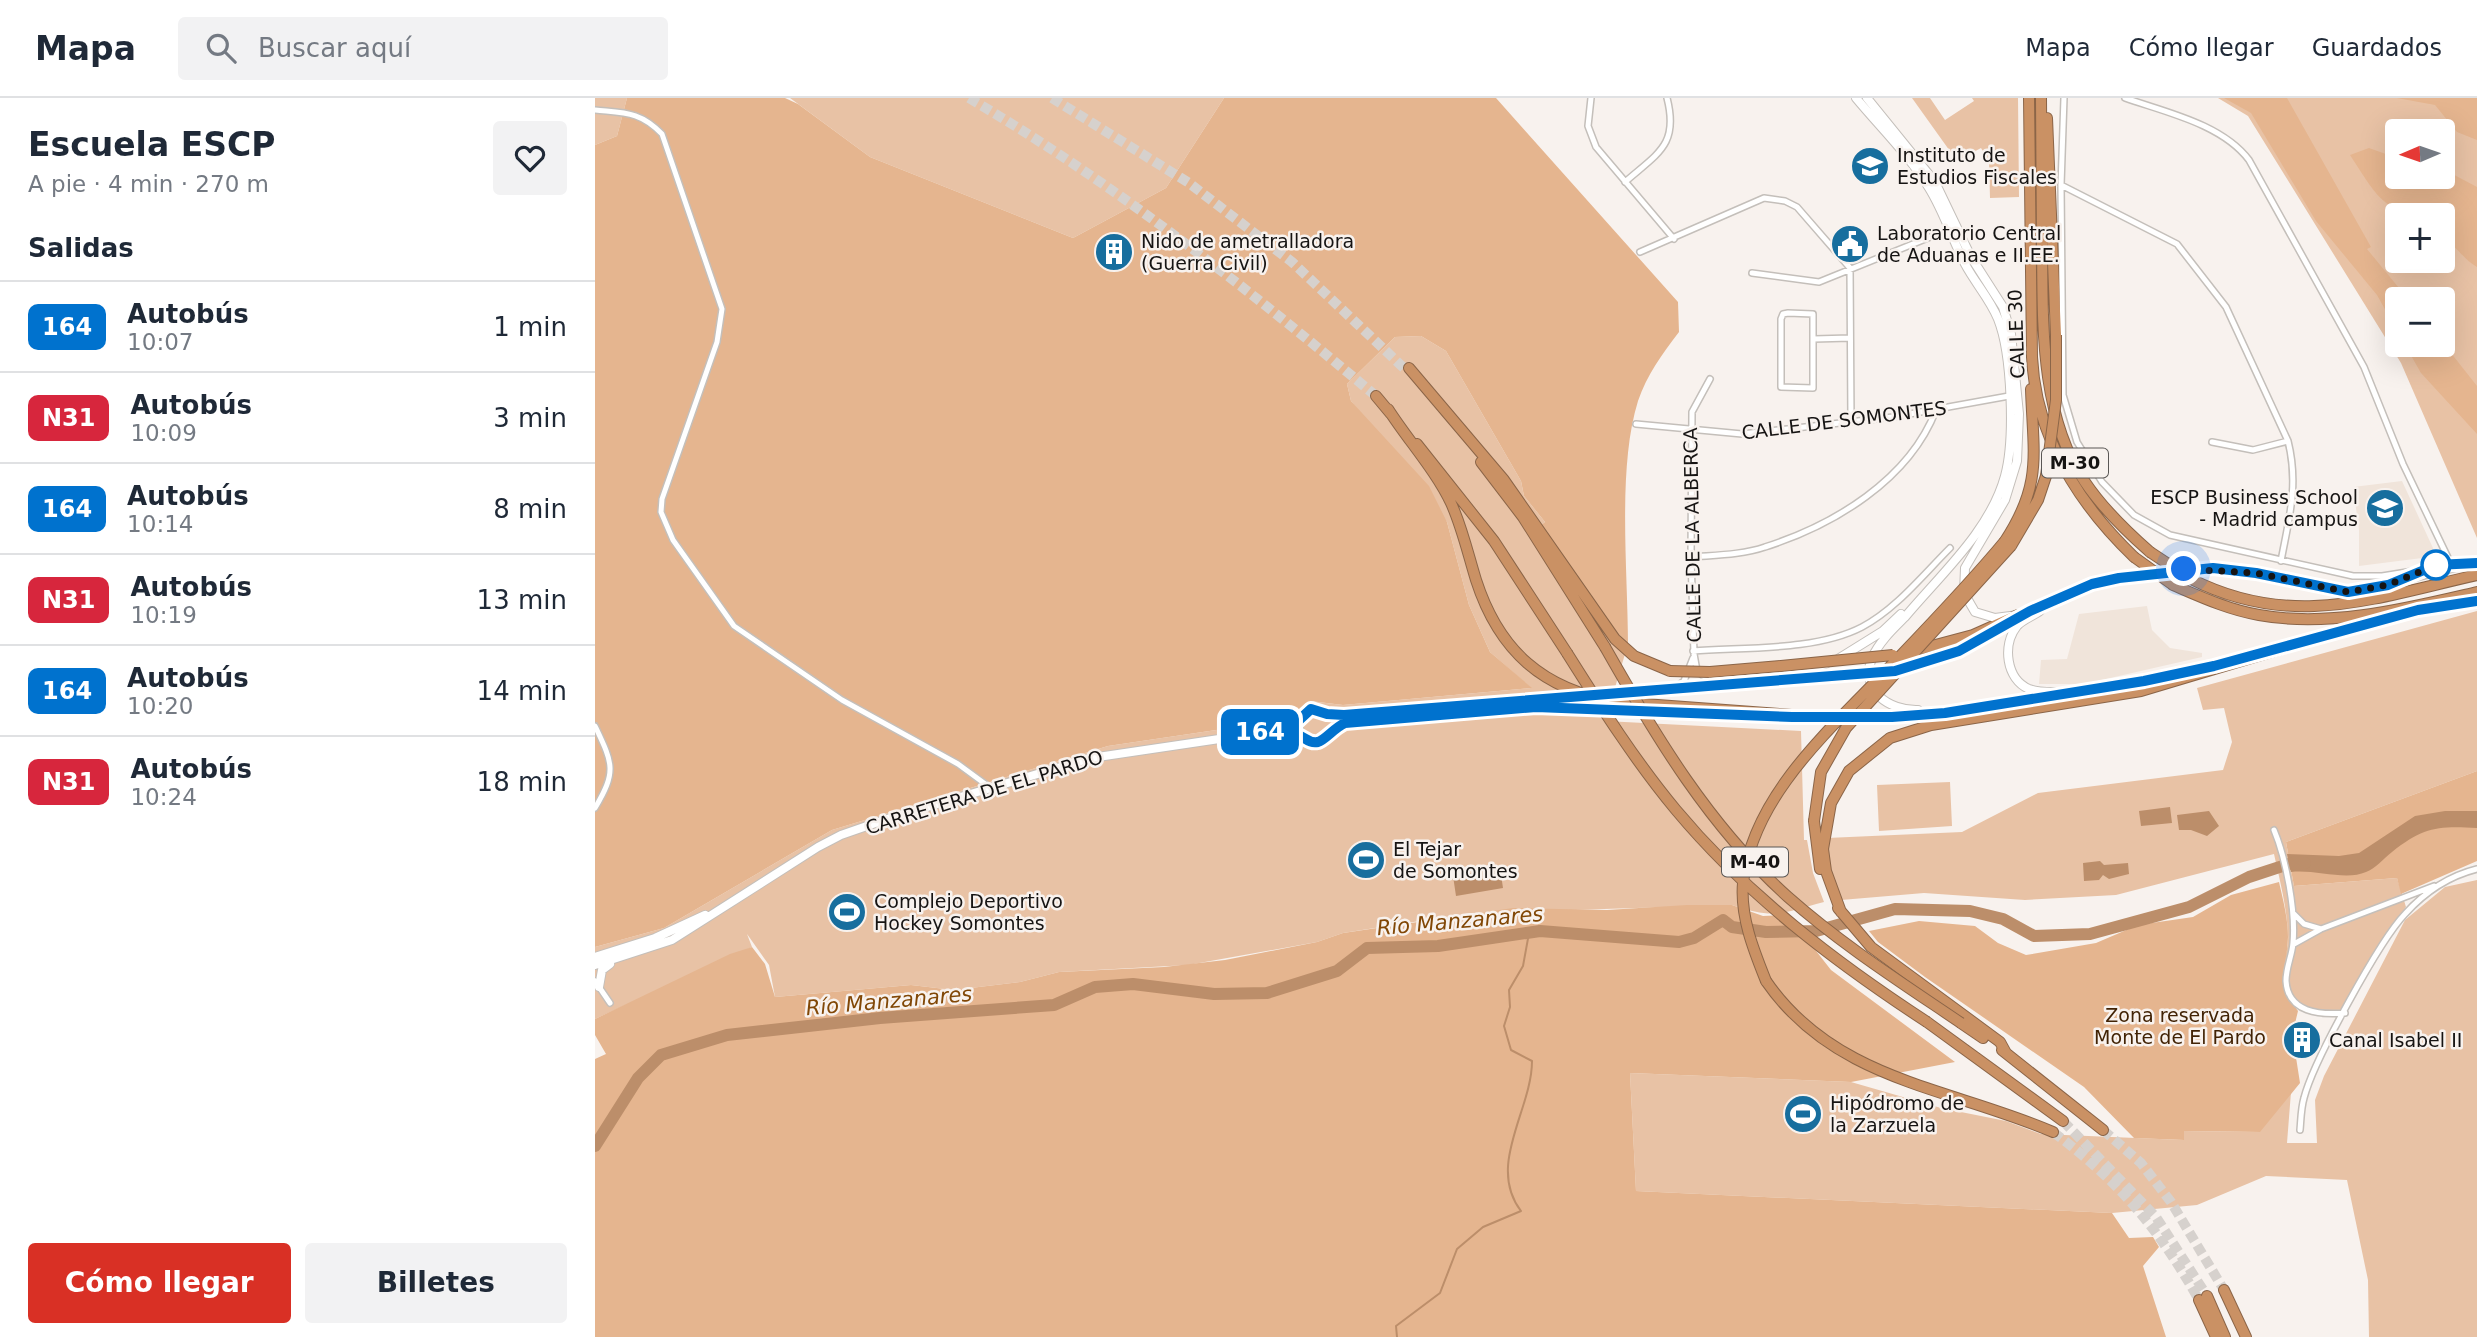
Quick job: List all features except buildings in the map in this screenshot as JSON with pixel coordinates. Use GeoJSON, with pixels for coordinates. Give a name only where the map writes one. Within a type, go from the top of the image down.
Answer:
{"type":"FeatureCollection","features":[{"type":"Feature","properties":{"kind":"highway","name":"CALLE 30"},"geometry":{"type":"LineString","coordinates":[[2029,98],[2033,368],[2054,449],[2076,490],[2105,529],[2134,557],[2173,585],[2229,608],[2257,615],[2305,619],[2355,615],[2477,592]]}},
{"type":"Feature","properties":{"kind":"highway","name":"CALLE 30"},"geometry":{"type":"LineString","coordinates":[[2041,98],[2044,329],[2056,411],[2064,441],[2084,481],[2116,522],[2150,552],[2191,579],[2234,598],[2280,607],[2354,604],[2477,575]]}},
{"type":"Feature","properties":{"kind":"highway"},"geometry":{"type":"LineString","coordinates":[[1962,1019],[1871,947],[1841,912],[1827,889],[1815,849],[1814,821],[1821,772],[1832,750],[1861,709],[2008,543],[2038,500],[2046,476],[2055,414],[2056,335],[2046,98]]}},
{"type":"Feature","properties":{"kind":"highway"},"geometry":{"type":"LineString","coordinates":[[2033,368],[2035,468],[2030,492],[2008,543],[1812,748],[1772,804],[1746,865],[1743,886],[1751,940],[1766,981],[1796,1020],[1844,1055],[1870,1068],[2009,1114],[2053,1132]]}},
{"type":"Feature","properties":{"kind":"highway","name":"M-40"},"geometry":{"type":"LineString","coordinates":[[2018,615],[1945,644],[1893,655],[1710,672],[1670,670],[1634,656],[1615,639],[1504,480],[1408,369],[1523,517],[1671,757],[1739,845],[1787,895],[1834,935],[1962,1019],[2103,1130]]}},
{"type":"Feature","properties":{"kind":"highway","name":"M-40"},"geometry":{"type":"LineString","coordinates":[[1375,396],[1494,541],[1641,764],[1676,810],[1718,856],[1826,953],[1927,1022],[2063,1121]]}},
{"type":"Feature","properties":{"kind":"highway"},"geometry":{"type":"LineString","coordinates":[[1388,409],[1448,497],[1477,582],[1497,629],[1517,655],[1539,673],[1589,697],[1617,702],[1833,718]]}},
{"type":"Feature","properties":{"kind":"highway"},"geometry":{"type":"LineString","coordinates":[[2348,592],[2404,591]]}},
{"type":"Feature","properties":{"kind":"highway"},"geometry":{"type":"LineString","coordinates":[[2442,605],[2465,594]]}},
{"type":"Feature","properties":{"kind":"highway"},"geometry":{"type":"LineString","coordinates":[[1841,912],[1826,871],[1825,824],[1831,803],[1849,771],[1877,746],[1906,732],[1931,725],[2141,691],[2291,646]]}},
{"type":"Feature","properties":{"kind":"highway"},"geometry":{"type":"LineString","coordinates":[[2224,1290],[2246,1337]]}},
{"type":"Feature","properties":{"kind":"highway"},"geometry":{"type":"LineString","coordinates":[[2216,1337],[2203,1298],[2225,1337]]}},
{"type":"Feature","properties":{"kind":"street"},"geometry":{"type":"LineString","coordinates":[[1591,98],[1587,117],[1591,137],[1674,239]]}},
{"type":"Feature","properties":{"kind":"street"},"geometry":{"type":"LineString","coordinates":[[1625,182],[1663,149],[1671,136],[1672,119],[1667,98]]}},
{"type":"Feature","properties":{"kind":"street"},"geometry":{"type":"LineString","coordinates":[[1856,98],[1921,175],[1966,266],[1999,321],[2004,337],[2009,396],[2010,457],[2001,489],[1981,526],[1873,655],[1869,677],[1874,690],[1891,707],[1906,710],[2012,704]]}},
{"type":"Feature","properties":{"kind":"street"},"geometry":{"type":"LineString","coordinates":[[1867,98],[1935,182],[1971,257],[2003,307],[2011,334],[2019,428],[2017,461],[2005,500],[1965,568],[1963,585],[1972,608],[1988,618],[2018,615],[2092,584],[2184,569],[2242,571],[2348,592],[2477,563]]}},
{"type":"Feature","properties":{"kind":"street"},"geometry":{"type":"LineString","coordinates":[[2064,98],[2061,185],[2063,395],[2077,442],[2102,482],[2134,514],[2170,535],[2353,576],[2382,576],[2426,569]]}},
{"type":"Feature","properties":{"kind":"street"},"geometry":{"type":"LineString","coordinates":[[2125,98],[2213,131],[2241,150],[2326,295],[2364,367],[2403,464],[2451,564]]}},
{"type":"Feature","properties":{"kind":"street"},"geometry":{"type":"LineString","coordinates":[[595,110],[645,118],[662,134],[722,309],[717,342],[662,499],[661,512],[673,540],[734,626],[842,700],[958,764],[992,789]]}},
{"type":"Feature","properties":{"kind":"street"},"geometry":{"type":"LineString","coordinates":[[2061,185],[2177,244],[2227,307],[2288,441],[2295,490],[2281,561]]}},
{"type":"Feature","properties":{"kind":"street"},"geometry":{"type":"LineString","coordinates":[[1640,252],[1752,203],[1775,198],[1797,207],[1850,268],[1851,421]]}},
{"type":"Feature","properties":{"kind":"street"},"geometry":{"type":"LineString","coordinates":[[1752,273],[1819,282],[1950,229]]}},
{"type":"Feature","properties":{"kind":"street"},"geometry":{"type":"LineString","coordinates":[[1812,313],[1814,339],[1814,386],[1782,388],[1783,314],[1812,313]]}},
{"type":"Feature","properties":{"kind":"street"},"geometry":{"type":"LineString","coordinates":[[1814,339],[1850,338]]}},
{"type":"Feature","properties":{"kind":"street","name":"CALLE DE LA ALBERCA"},"geometry":{"type":"LineString","coordinates":[[1693,653],[1690,428],[1692,412],[1710,379]]}},
{"type":"Feature","properties":{"kind":"street","name":"CALLE DE SOMONTES"},"geometry":{"type":"LineString","coordinates":[[1636,424],[1742,434],[1936,410],[2009,396]]}},
{"type":"Feature","properties":{"kind":"street"},"geometry":{"type":"LineString","coordinates":[[1691,557],[1765,547],[1849,510],[1914,450],[1936,410]]}},
{"type":"Feature","properties":{"kind":"street"},"geometry":{"type":"LineString","coordinates":[[2212,442],[2253,450],[2288,441]]}},
{"type":"Feature","properties":{"kind":"street"},"geometry":{"type":"LineString","coordinates":[[1693,653],[1831,641],[1863,627],[1889,609],[1949,548]]}},
{"type":"Feature","properties":{"kind":"street"},"geometry":{"type":"LineString","coordinates":[[2442,549],[2443,564]]}},
{"type":"Feature","properties":{"kind":"street"},"geometry":{"type":"LineString","coordinates":[[2388,585],[2443,564],[2465,565]]}},
{"type":"Feature","properties":{"kind":"street"},"geometry":{"type":"LineString","coordinates":[[1744,683],[1803,672],[1836,659],[1882,631],[1938,577]]}},
{"type":"Feature","properties":{"kind":"street"},"geometry":{"type":"LineString","coordinates":[[2060,598],[2018,624],[2010,637],[2007,654],[2010,664],[2021,684],[2030,689],[2048,692],[2091,691]]}},
{"type":"Feature","properties":{"kind":"street"},"geometry":{"type":"LineString","coordinates":[[1487,702],[1327,714],[1311,709],[1298,721],[1300,735],[1311,742],[1317,742],[1323,740],[1331,730],[1364,720],[1536,707],[1833,718],[1920,715],[2091,691],[2214,666],[2442,605],[2477,601]]}},
{"type":"Feature","properties":{"kind":"street"},"geometry":{"type":"LineString","coordinates":[[1644,692],[1879,673],[1905,668],[1959,651],[2030,611]]}},
{"type":"Feature","properties":{"kind":"street"},"geometry":{"type":"LineString","coordinates":[[1693,653],[1697,670],[1718,686]]}},
{"type":"Feature","properties":{"kind":"street"},"geometry":{"type":"LineString","coordinates":[[1673,690],[1684,681],[1693,653]]}},
{"type":"Feature","properties":{"kind":"street"},"geometry":{"type":"LineString","coordinates":[[1327,714],[1331,730]]}},
{"type":"Feature","properties":{"kind":"street","name":"CARRETERA DE EL PARDO"},"geometry":{"type":"LineString","coordinates":[[1253,734],[1298,721]]}},
{"type":"Feature","properties":{"kind":"street"},"geometry":{"type":"LineString","coordinates":[[595,726],[612,761],[608,786],[595,808]]}},
{"type":"Feature","properties":{"kind":"street","name":"CARRETERA DE EL PARDO"},"geometry":{"type":"LineString","coordinates":[[595,961],[644,951],[672,940],[841,835],[1115,752],[1253,734],[1300,735]]}},
{"type":"Feature","properties":{"kind":"street"},"geometry":{"type":"LineString","coordinates":[[2274,830],[2281,847],[2292,912],[2293,945],[2286,982],[2290,994],[2297,1004],[2316,1014],[2345,1013]]}},
{"type":"Feature","properties":{"kind":"street"},"geometry":{"type":"LineString","coordinates":[[2293,945],[2321,929],[2335,926],[2477,869]]}},
{"type":"Feature","properties":{"kind":"street"},"geometry":{"type":"LineString","coordinates":[[2299,1130],[2304,1097],[2345,1013],[2404,915],[2443,882]]}},
{"type":"Feature","properties":{"kind":"street","name":"CARRETERA DE EL PARDO"},"geometry":{"type":"LineString","coordinates":[[595,961],[655,938],[733,901]]}},
{"type":"Feature","properties":{"kind":"street"},"geometry":{"type":"LineString","coordinates":[[2292,912],[2304,925],[2321,929]]}},
{"type":"Feature","properties":{"kind":"street"},"geometry":{"type":"LineString","coordinates":[[610,1003],[597,984],[599,976],[607,966],[644,951]]}},
{"type":"Feature","properties":{"kind":"shaded area"},"geometry":{"type":"Polygon","coordinates":[[[595,98],[627,98],[617,136],[595,145],[595,98]]]}},
{"type":"Feature","properties":{"kind":"shaded area"},"geometry":{"type":"Polygon","coordinates":[[[790,98],[1224,98],[1166,188],[1073,238],[870,157],[790,98]]]}},
{"type":"Feature","properties":{"kind":"shaded area"},"geometry":{"type":"Polygon","coordinates":[[[1912,98],[1930,98],[1945,120],[1974,101],[1972,98],[2018,98],[2019,197],[1990,198],[1989,161],[1981,148],[1957,161],[1912,98]]]}},
{"type":"Feature","properties":{"kind":"shaded area"},"geometry":{"type":"Polygon","coordinates":[[[2218,98],[2477,98],[2477,538],[2397,357],[2455,357],[2455,287],[2385,287],[2385,337],[2248,116],[2218,98]]]}},
{"type":"Feature","properties":{"kind":"shaded area","name":"El Tejar de Somontes"},"geometry":{"type":"Polygon","coordinates":[[[1421,336],[1446,351],[1521,481],[1524,496],[1545,522],[1541,525],[1593,601],[1628,644],[1605,721],[1801,731],[1804,840],[1807,840],[1813,873],[1824,902],[1769,914],[1732,905],[1471,913],[1343,933],[1317,942],[1188,965],[1059,972],[1020,982],[954,990],[911,985],[775,997],[769,965],[747,934],[752,947],[595,1019],[595,947],[664,928],[832,830],[1108,746],[1283,720],[1309,701],[1343,705],[1531,688],[1490,652],[1469,605],[1447,522],[1351,401],[1347,384],[1395,337],[1421,336]]]}},
{"type":"Feature","properties":{"kind":"shaded area","name":"ESCP Business School - Madrid campus"},"geometry":{"type":"Polygon","coordinates":[[[2402,481],[2433,548],[2430,557],[2359,566],[2359,530],[2353,487],[2402,481]]]}},
{"type":"Feature","properties":{"kind":"shaded area"},"geometry":{"type":"Polygon","coordinates":[[[2147,606],[2152,630],[2170,648],[2202,653],[2202,657],[2084,684],[2039,684],[2041,660],[2067,659],[2079,614],[2147,606]]]}},
{"type":"Feature","properties":{"kind":"shaded area"},"geometry":{"type":"Polygon","coordinates":[[[2477,611],[2477,771],[2286,842],[2294,886],[2397,878],[2406,907],[2371,957],[2338,1016],[2308,1012],[2299,1008],[2286,995],[2282,973],[2288,945],[2287,925],[2274,854],[2116,895],[2025,900],[1924,893],[1841,900],[1828,861],[1827,838],[1962,832],[2038,793],[2223,770],[2232,742],[2224,708],[2203,710],[2197,688],[2477,611]]]}},
{"type":"Feature","properties":{"kind":"shaded area"},"geometry":{"type":"Polygon","coordinates":[[[1950,782],[1952,826],[1879,831],[1877,785],[1950,782]]]}},
{"type":"Feature","properties":{"kind":"shaded area"},"geometry":{"type":"Polygon","coordinates":[[[2170,807],[2172,823],[2141,826],[2139,811],[2170,807]]]}},
{"type":"Feature","properties":{"kind":"shaded area"},"geometry":{"type":"Polygon","coordinates":[[[2209,811],[2219,826],[2207,836],[2191,830],[2179,830],[2177,815],[2209,811]]]}},
{"type":"Feature","properties":{"kind":"shaded area"},"geometry":{"type":"Polygon","coordinates":[[[2445,811],[2477,811],[2477,828],[2451,827],[2422,833],[2373,868],[2358,874],[2291,872],[2287,854],[2339,856],[2359,853],[2415,816],[2445,811]]]}},
{"type":"Feature","properties":{"kind":"shaded area"},"geometry":{"type":"Polygon","coordinates":[[[2100,861],[2104,865],[2128,863],[2129,874],[2109,879],[2103,875],[2099,880],[2084,881],[2083,863],[2100,861]]]}},
{"type":"Feature","properties":{"kind":"shaded area"},"geometry":{"type":"Polygon","coordinates":[[[1500,868],[1503,888],[1456,896],[1453,876],[1500,868]]]}},
{"type":"Feature","properties":{"kind":"shaded area","name":"Hipódromo de la Zarzuela"},"geometry":{"type":"Polygon","coordinates":[[[2477,880],[2477,1337],[2369,1337],[2368,1280],[2347,1180],[2266,1176],[2197,1205],[2112,1213],[1636,1191],[1630,1073],[1851,1082],[1941,1108],[2006,1121],[2041,1134],[2183,1140],[2184,1131],[2259,1132],[2291,1092],[2287,1143],[2317,1143],[2315,1100],[2324,1076],[2405,920],[2445,887],[2477,880]]]}},
{"type":"Feature","properties":{"kind":"green space"},"geometry":{"type":"Polygon","coordinates":[[[627,98],[785,98],[798,104],[870,157],[1073,238],[1166,188],[1224,98],[1496,98],[1678,302],[1679,332],[1646,382],[1638,401],[1632,428],[1625,521],[1628,644],[1611,626],[1541,525],[1545,522],[1524,496],[1521,481],[1446,351],[1421,336],[1395,337],[1347,384],[1351,401],[1429,486],[1447,522],[1469,605],[1490,652],[1532,688],[1343,705],[1310,701],[1283,720],[1108,746],[832,830],[664,928],[595,947],[595,145],[617,136],[627,98]]]}},
{"type":"Feature","properties":{"kind":"green space"},"geometry":{"type":"Polygon","coordinates":[[[2224,98],[2287,98],[2371,247],[2367,249],[2398,287],[2385,287],[2385,309],[2377,295],[2316,221],[2251,113],[2224,98]]]}},
{"type":"Feature","properties":{"kind":"green space"},"geometry":{"type":"Polygon","coordinates":[[[2397,98],[2477,98],[2477,140],[2457,132],[2455,119],[2446,119],[2435,105],[2397,98]]]}},
{"type":"Feature","properties":{"kind":"green space"},"geometry":{"type":"Polygon","coordinates":[[[2369,148],[2385,154],[2385,189],[2455,189],[2455,175],[2477,187],[2477,267],[2455,248],[2455,203],[2388,203],[2369,184],[2350,155],[2369,148]]]}},
{"type":"Feature","properties":{"kind":"green space"},"geometry":{"type":"Polygon","coordinates":[[[2412,357],[2454,357],[2477,386],[2477,434],[2421,373],[2412,357]]]}},
{"type":"Feature","properties":{"kind":"green space"},"geometry":{"type":"Polygon","coordinates":[[[2477,771],[2477,861],[2401,894],[2397,878],[2294,886],[2286,842],[2477,771]]]}},
{"type":"Feature","properties":{"kind":"green space","name":"Zona reservada Monte de El Pardo"},"geometry":{"type":"Polygon","coordinates":[[[2279,882],[2288,930],[2283,982],[2298,1011],[2290,1044],[2295,1051],[2300,1083],[2260,1132],[2184,1131],[2184,1140],[2134,1138],[2084,1087],[1925,977],[1878,942],[1869,931],[1919,921],[1975,926],[1998,943],[2026,955],[2096,943],[2138,925],[2193,917],[2231,895],[2279,882]]]}},
{"type":"Feature","properties":{"kind":"green space"},"geometry":{"type":"Polygon","coordinates":[[[1732,905],[1763,916],[1788,915],[1831,970],[1955,1062],[1851,1082],[1630,1073],[1636,1191],[2112,1213],[2129,1238],[2153,1237],[2159,1247],[2143,1266],[2166,1337],[595,1337],[595,1059],[606,1054],[595,1035],[595,1019],[730,954],[752,947],[765,964],[775,997],[911,985],[954,990],[1020,982],[1059,972],[1164,967],[1225,960],[1317,942],[1343,933],[1513,908],[1607,910],[1732,905]]]}},
{"type":"Feature","properties":{"kind":"waterway","name":"Río Manzanares"},"geometry":{"type":"LineString","coordinates":[[595,1146],[638,1078],[661,1055],[727,1035],[880,1018],[1054,1005],[1095,987],[1133,984],[1214,994],[1267,993],[1337,971],[1367,948],[1438,946],[1540,931],[1679,942],[1694,938],[1723,920],[1732,927],[1766,932],[1816,931],[1895,909],[1970,911],[2003,919],[2034,936],[2090,934],[2189,907],[2249,877],[2292,863],[2305,863]]}},
{"type":"Feature","properties":{"kind":"waterway"},"geometry":{"type":"LineString","coordinates":[[1397,1337],[1396,1326],[1440,1293],[1457,1249],[1483,1227],[1521,1211],[1511,1193],[1509,1156],[1530,1080],[1532,1061],[1511,1050],[1504,1026],[1510,1007],[1509,990],[1523,966],[1529,933]]}},
{"type":"Feature","properties":{"kind":"tunnel"},"geometry":{"type":"LineString","coordinates":[[969,98],[1076,166],[1179,238],[1376,396]]}},
{"type":"Feature","properties":{"kind":"tunnel"},"geometry":{"type":"LineString","coordinates":[[1052,98],[1189,183],[1292,262],[1407,371]]}},
{"type":"Feature","properties":{"kind":"tunnel"},"geometry":{"type":"LineString","coordinates":[[1599,695],[1644,693]]}},
{"type":"Feature","properties":{"kind":"tunnel"},"geometry":{"type":"LineString","coordinates":[[1487,702],[1586,696]]}},
{"type":"Feature","properties":{"kind":"tunnel"},"geometry":{"type":"LineString","coordinates":[[2063,1121],[2156,1217],[2207,1296]]}},
{"type":"Feature","properties":{"kind":"tunnel"},"geometry":{"type":"LineString","coordinates":[[2103,1130],[2141,1163],[2171,1202],[2224,1290]]}},
{"type":"Feature","properties":{"kind":"tunnel"},"geometry":{"type":"LineString","coordinates":[[2053,1132],[2098,1169],[2136,1208],[2169,1251],[2199,1300]]}},
{"type":"Feature","properties":{"kind":"bus line","name":"164"},"geometry":{"type":"LineString","coordinates":[[2477,563],[2436,565],[2388,585],[2348,592],[2229,569],[2184,569],[2143,574],[2092,584],[2030,611],[1959,651],[1895,671],[1344,715],[1327,714],[1317,708],[1305,711],[1298,721],[1253,734],[1300,735],[1311,742],[1317,742],[1345,723],[1536,707],[1792,717],[1862,718],[1945,713],[2144,681],[2214,666],[2418,610],[2477,601]]}},
{"type":"Feature","properties":{"kind":"place","name":"Instituto de Estudios Fiscales"},"geometry":{"type":"Point","coordinates":[1870,166]}},
{"type":"Feature","properties":{"kind":"place","name":"Laboratorio Central de Aduanas e II.EE."},"geometry":{"type":"Point","coordinates":[1850,244]}},
{"type":"Feature","properties":{"kind":"place","name":"Nido de ametralladora (Guerra Civil)"},"geometry":{"type":"Point","coordinates":[1114,252]}},
{"type":"Feature","properties":{"kind":"place","name":"ESCP Business School - Madrid campus"},"geometry":{"type":"Point","coordinates":[2385,508]}},
{"type":"Feature","properties":{"kind":"place","name":"El Tejar de Somontes"},"geometry":{"type":"Point","coordinates":[1366,860]}},
{"type":"Feature","properties":{"kind":"place","name":"Complejo Deportivo Hockey Somontes"},"geometry":{"type":"Point","coordinates":[847,912]}},
{"type":"Feature","properties":{"kind":"place","name":"Canal Isabel II"},"geometry":{"type":"Point","coordinates":[2302,1040]}},
{"type":"Feature","properties":{"kind":"place","name":"Hipódromo de la Zarzuela"},"geometry":{"type":"Point","coordinates":[1803,1114]}},
{"type":"Feature","properties":{"kind":"route"},"geometry":{"type":"LineString","coordinates":[[2184,569],[2229,569],[2348,592],[2388,585],[2436,565]]}}]}
